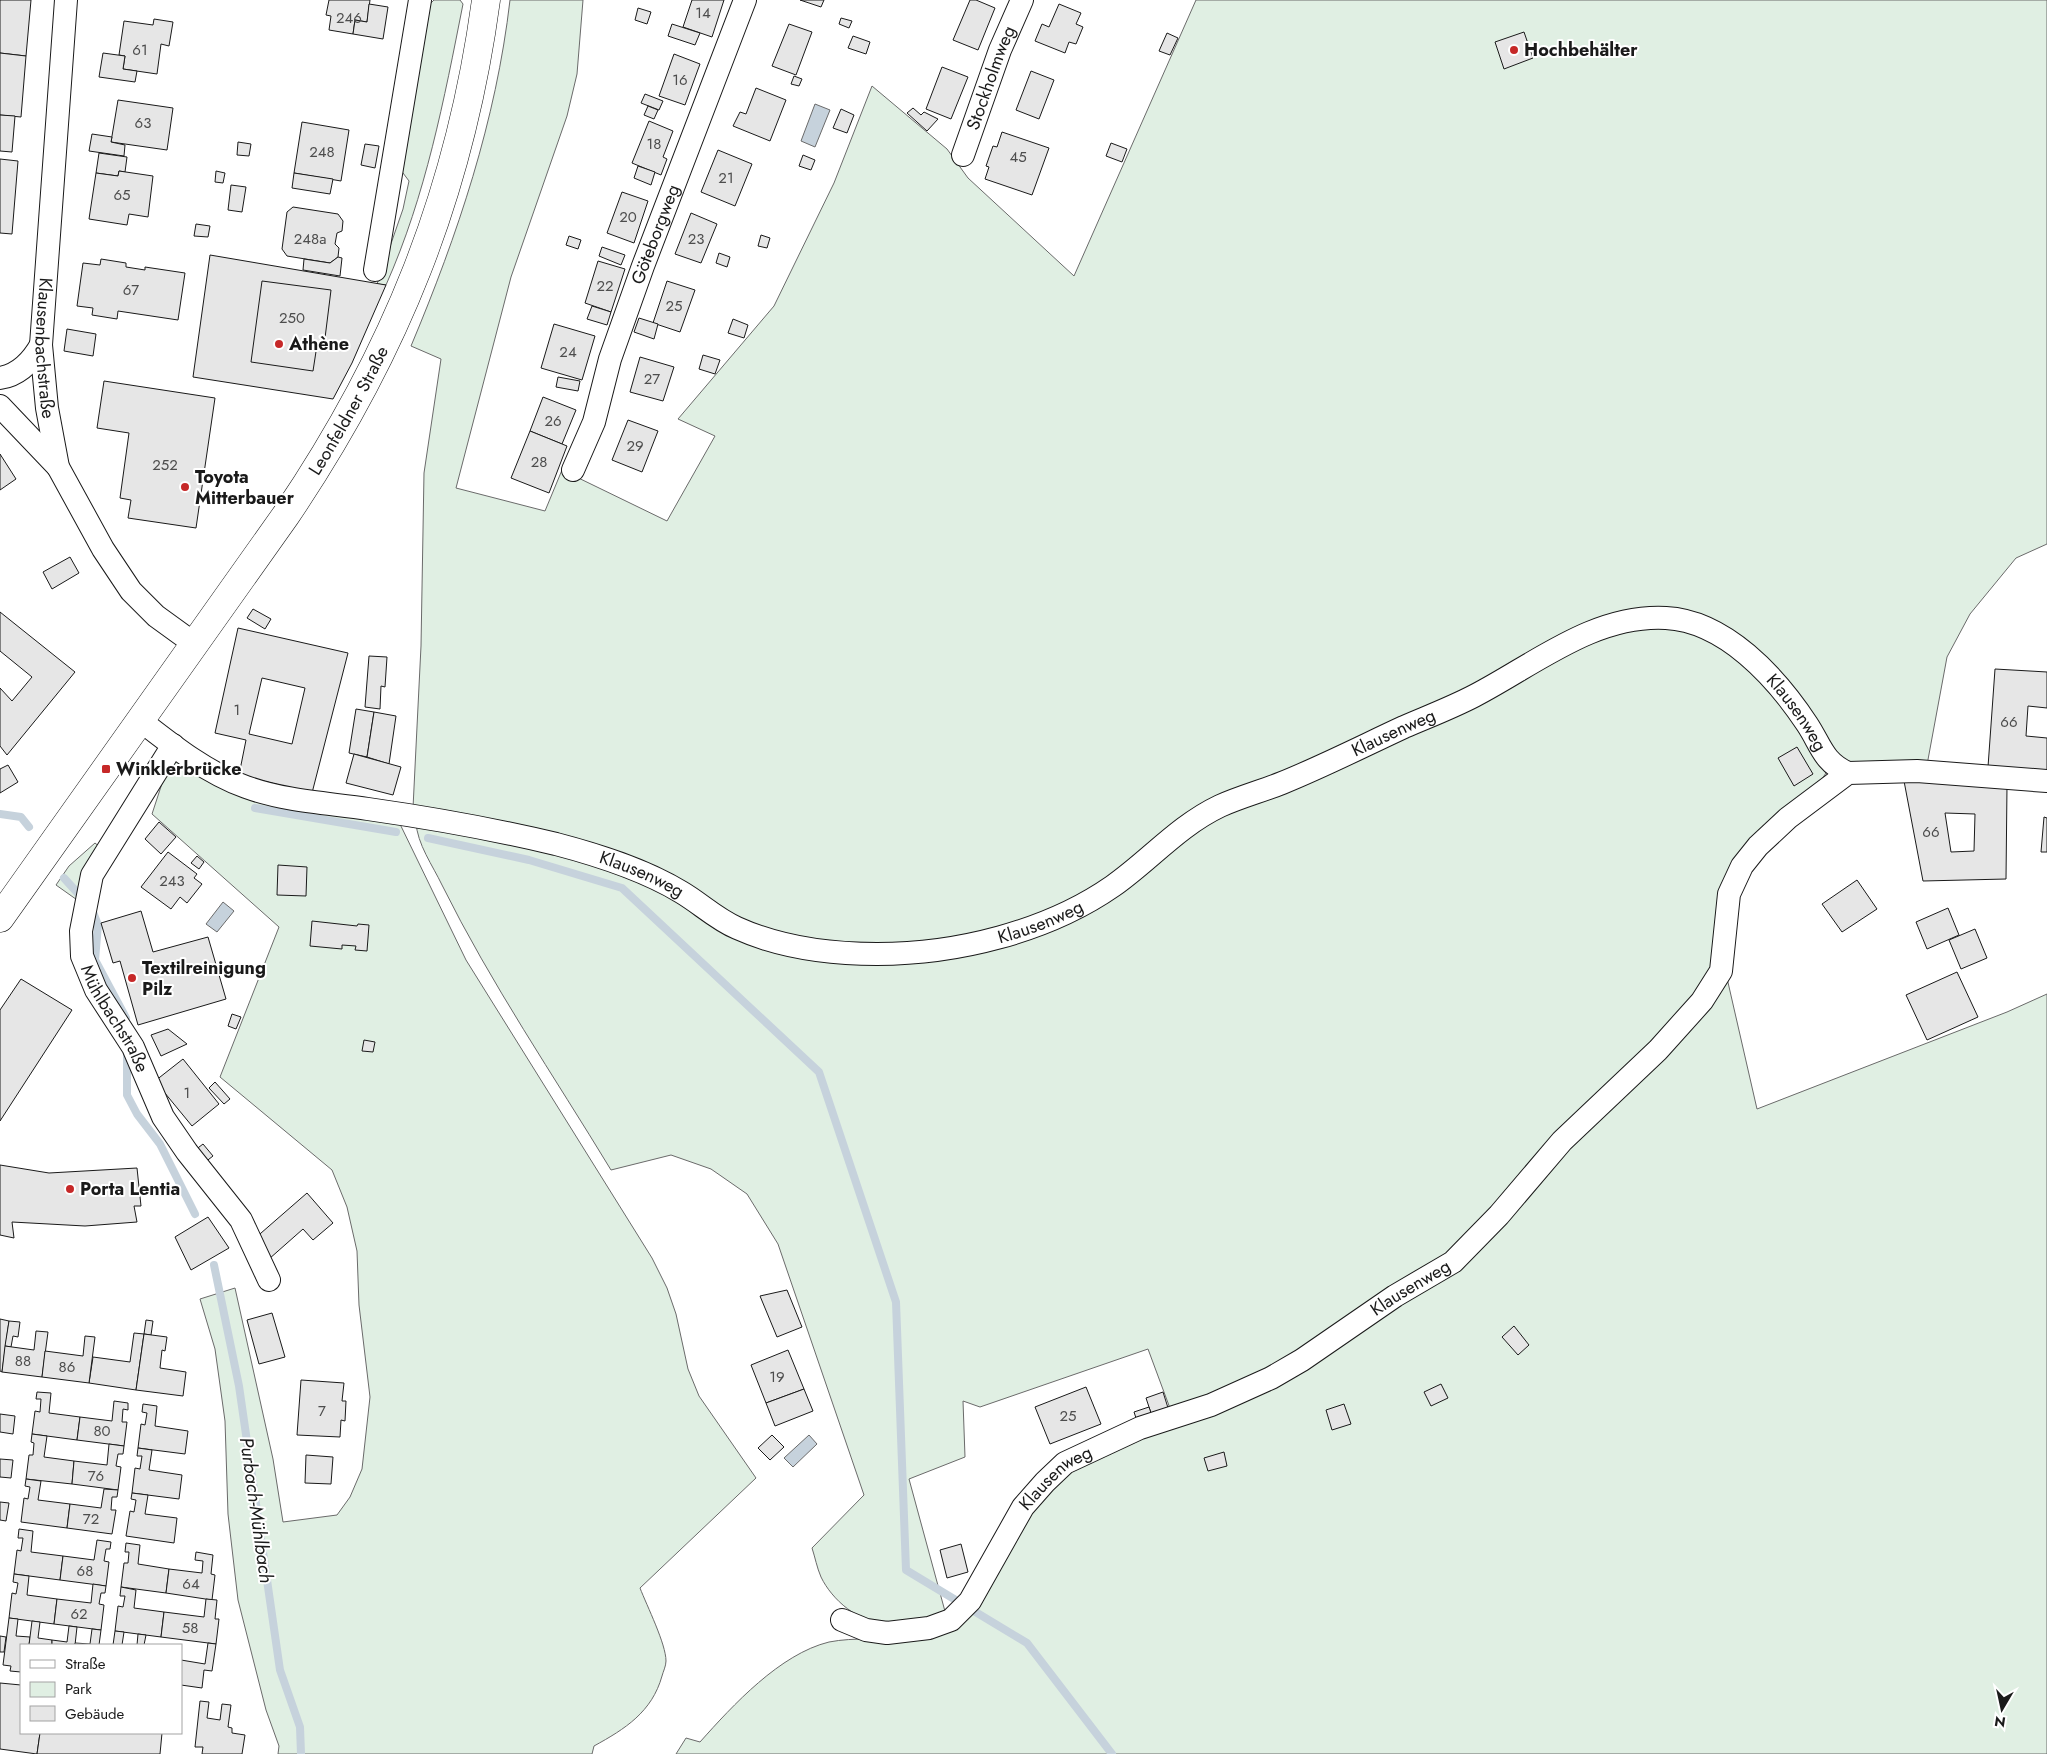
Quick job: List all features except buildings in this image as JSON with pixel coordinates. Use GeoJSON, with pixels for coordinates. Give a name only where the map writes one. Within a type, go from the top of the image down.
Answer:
{"type":"FeatureCollection","features":[{"type":"Feature","properties":{"kind":"main road","name":"Leonfeldner Straße"},"geometry":{"type":"LineString","coordinates":[[0,918],[196,644],[330,450],[376,366],[398,318],[432,232],[458,148],[470,100],[486,0]]}},
{"type":"Feature","properties":{"kind":"street","name":"Klausenbachstraße"},"geometry":{"type":"LineString","coordinates":[[66,0],[41,345],[46,408],[58,467],[98,540],[131,591],[156,616],[196,644]]}},
{"type":"Feature","properties":{"kind":"street"},"geometry":{"type":"LineString","coordinates":[[375,270],[420,0]]}},
{"type":"Feature","properties":{"kind":"street","name":"Göteborgweg"},"geometry":{"type":"LineString","coordinates":[[573,470],[594,422],[610,359],[643,266],[745,0]]}},
{"type":"Feature","properties":{"kind":"street","name":"Stockholmweg"},"geometry":{"type":"LineString","coordinates":[[963,155],[1000,50],[1022,0]]}},
{"type":"Feature","properties":{"kind":"street"},"geometry":{"type":"LineString","coordinates":[[0,378],[24,367],[33,358],[41,345]]}},
{"type":"Feature","properties":{"kind":"street"},"geometry":{"type":"LineString","coordinates":[[0,406],[58,467]]}},
{"type":"Feature","properties":{"kind":"street","name":"Klausenweg"},"geometry":{"type":"LineString","coordinates":[[141,721],[193,759],[249,789],[300,800],[477,826],[564,846],[599,857],[658,880],[683,893],[733,926],[763,938],[826,950],[879,954],[932,951],[965,944],[1020,930],[1085,904],[1114,885],[1182,828],[1225,804],[1318,768],[1468,699],[1585,635],[1626,622],[1656,618],[1676,619],[1707,629],[1727,640],[1748,656],[1779,688],[1807,725],[1824,756],[1834,767],[1848,774],[1788,818],[1758,846],[1742,866],[1729,894],[1721,971],[1702,1001],[1658,1050],[1562,1141],[1472,1244],[1446,1267],[1395,1296],[1302,1360],[1271,1378],[1211,1405],[1132,1431],[1065,1463],[1023,1507],[967,1606],[951,1620],[936,1627],[908,1632],[877,1632],[866,1630],[842,1620]]}},
{"type":"Feature","properties":{"kind":"street","name":"Mühlbachstraße"},"geometry":{"type":"LineString","coordinates":[[173,745],[92,875],[86,899],[80,940],[82,956],[96,990],[133,1047],[163,1118],[187,1152],[241,1220],[269,1280]]}},
{"type":"Feature","properties":{"kind":"street"},"geometry":{"type":"LineString","coordinates":[[1848,774],[1917,771],[2047,780]]}},
{"type":"Feature","properties":{"kind":"green space"},"geometry":{"type":"Polygon","coordinates":[[[434,0],[460,0],[463,4],[456,40],[441,111],[412,217],[386,285],[377,284],[403,209],[409,181],[400,169],[429,5],[434,0]]]}},
{"type":"Feature","properties":{"kind":"green space"},"geometry":{"type":"Polygon","coordinates":[[[510,0],[583,0],[577,74],[567,116],[511,277],[456,488],[545,511],[562,470],[667,521],[715,436],[678,419],[774,306],[834,183],[872,86],[947,149],[968,178],[1074,276],[1196,0],[2047,0],[2047,544],[2016,558],[1970,614],[1947,657],[1927,765],[1839,763],[1797,699],[1673,612],[1505,672],[1281,777],[1047,915],[932,945],[817,944],[736,921],[677,882],[413,808],[421,646],[424,473],[441,359],[411,346],[444,262],[473,176],[495,89],[504,45],[510,0]]]}},
{"type":"Feature","properties":{"kind":"green space"},"geometry":{"type":"Polygon","coordinates":[[[1672,625],[1718,642],[1768,685],[1826,773],[1820,782],[1752,839],[1714,973],[1464,1245],[1275,1371],[1171,1411],[1148,1349],[980,1407],[963,1401],[965,1457],[909,1479],[946,1615],[885,1623],[866,1619],[847,1609],[826,1586],[812,1548],[864,1495],[778,1244],[747,1194],[711,1169],[671,1155],[611,1170],[481,958],[426,855],[419,838],[416,822],[472,831],[623,872],[755,941],[997,944],[1202,824],[1615,629],[1672,625]]]}},
{"type":"Feature","properties":{"kind":"green space"},"geometry":{"type":"Polygon","coordinates":[[[175,758],[399,822],[466,960],[652,1258],[667,1288],[676,1314],[688,1369],[699,1396],[756,1478],[640,1588],[663,1645],[666,1661],[665,1667],[652,1700],[627,1726],[594,1746],[592,1754],[278,1754],[279,1746],[266,1710],[238,1600],[228,1514],[225,1421],[215,1349],[200,1299],[235,1288],[273,1459],[283,1522],[337,1515],[350,1497],[362,1469],[370,1397],[359,1305],[357,1251],[347,1207],[332,1170],[220,1077],[279,927],[152,814],[169,762],[175,758]]]}},
{"type":"Feature","properties":{"kind":"green space"},"geometry":{"type":"Polygon","coordinates":[[[95,843],[101,848],[80,902],[56,885],[69,866],[95,843]]]}},
{"type":"Feature","properties":{"kind":"green space"},"geometry":{"type":"Polygon","coordinates":[[[1727,978],[1757,1109],[2007,1012],[2047,994],[2047,1754],[676,1754],[686,1738],[700,1742],[727,1712],[758,1683],[793,1657],[811,1648],[839,1640],[906,1639],[937,1635],[1058,1477],[1383,1311],[1564,1150],[1727,978]]]}},
{"type":"Feature","properties":{"kind":"shaded area"},"geometry":{"type":"Polygon","coordinates":[[[815,104],[830,110],[815,147],[801,141],[815,104]]]}},
{"type":"Feature","properties":{"kind":"shaded area"},"geometry":{"type":"Polygon","coordinates":[[[223,902],[234,911],[217,932],[206,924],[223,902]]]}},
{"type":"Feature","properties":{"kind":"shaded area"},"geometry":{"type":"Polygon","coordinates":[[[809,1435],[817,1444],[793,1467],[784,1458],[809,1435]]]}},
{"type":"Feature","properties":{"kind":"waterway"},"geometry":{"type":"LineString","coordinates":[[255,808],[396,832]]}},
{"type":"Feature","properties":{"kind":"waterway","name":"Purbach-Mühlbach"},"geometry":{"type":"LineString","coordinates":[[0,814],[21,817],[29,827]]}},
{"type":"Feature","properties":{"kind":"waterway"},"geometry":{"type":"LineString","coordinates":[[428,838],[529,860],[622,888],[819,1072],[896,1302],[906,1570],[1027,1643],[1112,1754]]}},
{"type":"Feature","properties":{"kind":"waterway","name":"Purbach-Mühlbach"},"geometry":{"type":"LineString","coordinates":[[64,878],[83,899]]}},
{"type":"Feature","properties":{"kind":"waterway","name":"Purbach-Mühlbach"},"geometry":{"type":"LineString","coordinates":[[91,907],[98,925],[95,960],[126,1018]]}},
{"type":"Feature","properties":{"kind":"waterway","name":"Purbach-Mühlbach"},"geometry":{"type":"LineString","coordinates":[[127,1052],[127,1095],[137,1114],[160,1144],[195,1214]]}},
{"type":"Feature","properties":{"kind":"waterway","name":"Purbach-Mühlbach"},"geometry":{"type":"LineString","coordinates":[[214,1265],[239,1386],[280,1670],[300,1727],[301,1754]]}},
{"type":"Feature","properties":{"kind":"place","name":"Hochbehälter"},"geometry":{"type":"Point","coordinates":[1514,50]}},
{"type":"Feature","properties":{"kind":"place","name":"Athène"},"geometry":{"type":"Point","coordinates":[279,344]}},
{"type":"Feature","properties":{"kind":"place","name":"Toyota Mitterbauer"},"geometry":{"type":"Point","coordinates":[185,487]}},
{"type":"Feature","properties":{"kind":"place","name":"Winklerbrücke"},"geometry":{"type":"Point","coordinates":[106,769]}},
{"type":"Feature","properties":{"kind":"place","name":"Textilreinigung Pilz"},"geometry":{"type":"Point","coordinates":[132,978]}},
{"type":"Feature","properties":{"kind":"place","name":"Porta Lentia"},"geometry":{"type":"Point","coordinates":[70,1189]}}]}
